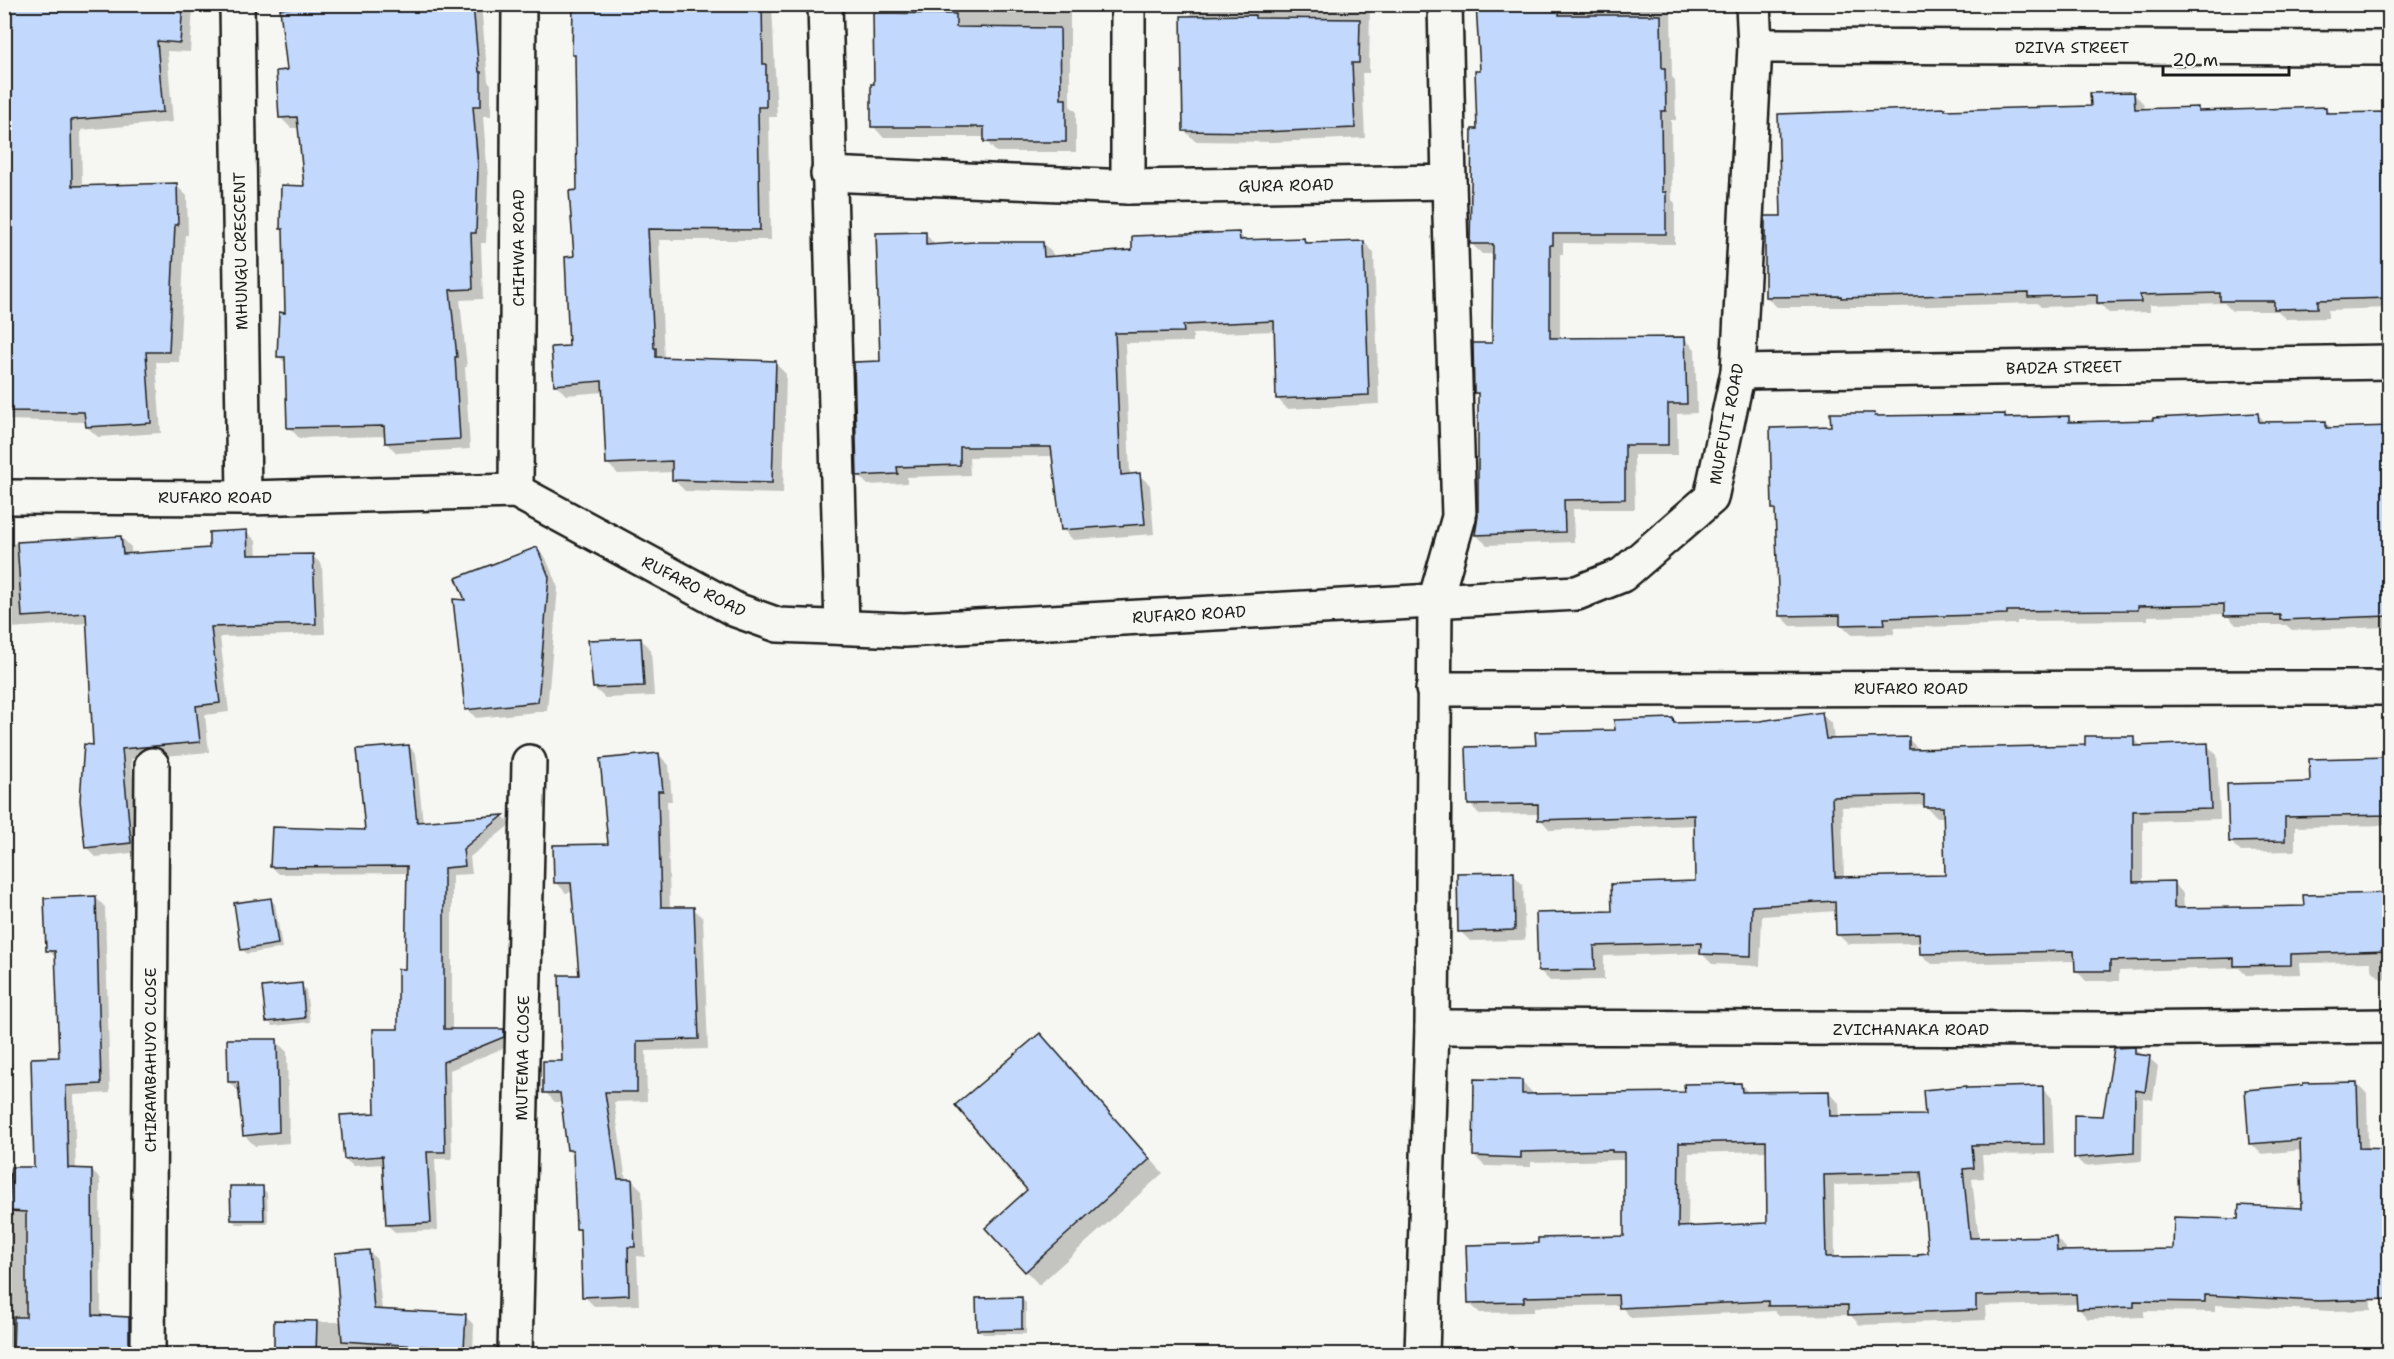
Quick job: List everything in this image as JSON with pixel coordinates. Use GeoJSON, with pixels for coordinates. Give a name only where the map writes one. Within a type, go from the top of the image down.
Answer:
{"type":"FeatureCollection","features":[{"type":"Feature","properties":{"kind":"street","name":"MHUNGU CRESCENT"},"geometry":{"type":"LineString","coordinates":[[237,4],[244,498]]}},
{"type":"Feature","properties":{"kind":"street","name":"CHIHWA ROAD"},"geometry":{"type":"LineString","coordinates":[[516,491],[519,4]]}},
{"type":"Feature","properties":{"kind":"street"},"geometry":{"type":"LineString","coordinates":[[825,4],[842,627]]}},
{"type":"Feature","properties":{"kind":"street"},"geometry":{"type":"LineString","coordinates":[[1128,4],[1128,187]]}},
{"type":"Feature","properties":{"kind":"street"},"geometry":{"type":"LineString","coordinates":[[1422,1354],[1432,1027],[1435,601],[1459,517],[1445,4]]}},
{"type":"Feature","properties":{"kind":"street","name":"MUPFUTI ROAD"},"geometry":{"type":"LineString","coordinates":[[1435,601],[1577,593],[1622,575],[1711,498],[1738,372],[1755,46],[1753,4]]}},
{"type":"Feature","properties":{"kind":"street","name":"DZIVA STREET"},"geometry":{"type":"LineString","coordinates":[[1755,46],[2390,48]]}},
{"type":"Feature","properties":{"kind":"street","name":"GURA ROAD"},"geometry":{"type":"LineString","coordinates":[[828,174],[1128,187],[1449,182]]}},
{"type":"Feature","properties":{"kind":"street","name":"BADZA STREET"},"geometry":{"type":"LineString","coordinates":[[1738,372],[2390,362]]}},
{"type":"Feature","properties":{"kind":"street","name":"RUFARO ROAD"},"geometry":{"type":"LineString","coordinates":[[4,497],[244,498],[516,491],[736,610],[778,626],[904,630],[1435,601]]}},
{"type":"Feature","properties":{"kind":"street","name":"RUFARO ROAD"},"geometry":{"type":"LineString","coordinates":[[1433,689],[2390,688]]}},
{"type":"Feature","properties":{"kind":"street","name":"MUTEMA CLOSE"},"geometry":{"type":"LineString","coordinates":[[514,1354],[529,762]]}},
{"type":"Feature","properties":{"kind":"street","name":"CHIRAMBAHUYO CLOSE"},"geometry":{"type":"LineString","coordinates":[[148,1354],[152,765]]}},
{"type":"Feature","properties":{"kind":"street","name":"ZVICHANAKA ROAD"},"geometry":{"type":"LineString","coordinates":[[1432,1027],[2108,1029],[2390,1026]]}},
{"type":"Feature","properties":{"kind":"building"},"geometry":{"type":"Polygon","coordinates":[[[4,4],[183,4],[180,43],[157,41],[163,112],[71,120],[72,186],[177,183],[178,225],[175,225],[169,352],[146,352],[151,423],[86,427],[84,412],[4,411],[4,4]]]}},
{"type":"Feature","properties":{"kind":"building"},"geometry":{"type":"Polygon","coordinates":[[[319,4],[373,4],[374,10],[473,4],[479,72],[481,72],[481,106],[473,106],[478,167],[476,233],[471,233],[473,289],[450,290],[457,357],[455,357],[460,439],[385,443],[384,426],[287,428],[285,357],[277,357],[279,312],[285,313],[283,229],[280,229],[281,185],[304,186],[297,117],[279,118],[276,71],[287,70],[280,9],[319,4]]]}},
{"type":"Feature","properties":{"kind":"building"},"geometry":{"type":"Polygon","coordinates":[[[573,4],[762,4],[766,107],[758,107],[760,230],[648,229],[656,357],[776,361],[772,483],[672,480],[672,461],[606,464],[602,381],[554,385],[551,347],[569,346],[565,257],[574,256],[569,191],[577,190],[575,55],[572,55],[573,4]]]}},
{"type":"Feature","properties":{"kind":"building"},"geometry":{"type":"Polygon","coordinates":[[[1476,4],[1559,4],[1559,15],[1661,15],[1666,111],[1661,111],[1662,192],[1666,192],[1666,234],[1553,234],[1553,245],[1550,245],[1550,338],[1685,337],[1687,404],[1668,404],[1668,445],[1625,445],[1625,499],[1564,500],[1565,532],[1475,535],[1478,516],[1478,393],[1474,393],[1473,343],[1492,343],[1493,244],[1470,244],[1472,129],[1477,129],[1475,71],[1480,71],[1476,4]]]}},
{"type":"Feature","properties":{"kind":"building"},"geometry":{"type":"Polygon","coordinates":[[[873,13],[956,14],[956,27],[1060,28],[1061,99],[1066,99],[1066,142],[984,142],[984,127],[871,127],[871,84],[874,84],[873,13]]]}},
{"type":"Feature","properties":{"kind":"building"},"geometry":{"type":"Polygon","coordinates":[[[1255,15],[1255,18],[1360,19],[1359,63],[1352,63],[1355,128],[1261,132],[1183,131],[1181,16],[1255,15]]]}},
{"type":"Feature","properties":{"kind":"building"},"geometry":{"type":"Polygon","coordinates":[[[2134,92],[2135,109],[2198,107],[2198,111],[2326,107],[2326,113],[2388,112],[2390,193],[2386,193],[2389,298],[2318,300],[2318,308],[2274,309],[2274,301],[2220,301],[2220,293],[2140,295],[2141,302],[2097,303],[2097,295],[2028,297],[2028,293],[1841,298],[1841,296],[1765,297],[1765,216],[1781,216],[1778,114],[2091,106],[2090,93],[2134,92]]]}},
{"type":"Feature","properties":{"kind":"building"},"geometry":{"type":"Polygon","coordinates":[[[926,232],[926,245],[1043,242],[1044,257],[1132,250],[1132,236],[1239,232],[1240,240],[1304,238],[1305,243],[1364,241],[1369,395],[1276,399],[1274,321],[1183,325],[1184,332],[1115,333],[1121,475],[1140,473],[1145,524],[1061,530],[1051,447],[960,447],[960,465],[897,467],[898,474],[857,476],[854,362],[880,361],[876,233],[926,232]]]}},
{"type":"Feature","properties":{"kind":"building"},"geometry":{"type":"Polygon","coordinates":[[[1830,413],[1874,413],[1875,416],[2005,414],[2005,418],[2069,416],[2069,422],[2153,420],[2153,418],[2258,413],[2259,422],[2326,421],[2326,428],[2390,426],[2390,616],[2280,620],[2280,615],[2224,616],[2224,604],[2138,606],[2138,610],[2007,611],[2007,614],[1884,618],[1885,624],[1840,625],[1840,615],[1779,616],[1775,509],[1772,509],[1770,428],[1831,426],[1830,413]]]}},
{"type":"Feature","properties":{"kind":"building"},"geometry":{"type":"Polygon","coordinates":[[[247,530],[248,555],[313,554],[316,624],[211,627],[220,703],[196,706],[200,742],[122,749],[131,843],[85,848],[80,800],[84,744],[93,745],[86,613],[22,617],[17,542],[121,536],[123,554],[209,548],[209,532],[247,530]]]}},
{"type":"Feature","properties":{"kind":"building"},"geometry":{"type":"Polygon","coordinates":[[[537,547],[549,577],[538,702],[465,710],[453,599],[465,600],[456,578],[537,547]]]}},
{"type":"Feature","properties":{"kind":"building"},"geometry":{"type":"Polygon","coordinates":[[[641,638],[644,686],[593,688],[588,640],[641,638]]]}},
{"type":"Feature","properties":{"kind":"building"},"geometry":{"type":"Polygon","coordinates":[[[1822,712],[1826,739],[1909,737],[1909,749],[2085,745],[2085,736],[2134,736],[2134,746],[2208,743],[2211,809],[2133,811],[2133,882],[2174,881],[2174,908],[2304,906],[2303,895],[2390,893],[2390,951],[2291,954],[2291,965],[2234,966],[2234,958],[2110,961],[2110,971],[2075,971],[2074,951],[1920,954],[1919,933],[1836,935],[1835,901],[1752,906],[1751,956],[1700,954],[1701,943],[1594,946],[1595,970],[1538,971],[1536,913],[1612,911],[1611,884],[1695,881],[1694,815],[1538,820],[1538,804],[1468,805],[1466,747],[1536,745],[1535,732],[1615,730],[1614,720],[1673,718],[1674,723],[1760,721],[1822,712]],[[1924,795],[1832,797],[1835,877],[1945,875],[1943,807],[1924,807],[1924,795]]]}},
{"type":"Feature","properties":{"kind":"building"},"geometry":{"type":"Polygon","coordinates":[[[409,745],[417,822],[504,815],[463,849],[465,866],[444,868],[444,1029],[504,1029],[504,1037],[443,1062],[445,1152],[427,1152],[431,1223],[386,1225],[382,1156],[344,1159],[340,1115],[375,1113],[373,1029],[398,1029],[398,969],[405,969],[407,866],[270,867],[272,827],[365,830],[357,749],[409,745]]]}},
{"type":"Feature","properties":{"kind":"building"},"geometry":{"type":"Polygon","coordinates":[[[659,753],[663,791],[658,791],[661,907],[694,907],[699,1039],[637,1041],[637,1092],[605,1092],[618,1179],[632,1179],[635,1247],[628,1247],[629,1295],[582,1297],[580,1229],[576,1229],[573,1150],[567,1150],[560,1093],[543,1093],[543,1061],[562,1061],[559,975],[579,975],[571,883],[554,883],[553,845],[608,844],[600,759],[659,753]]]}},
{"type":"Feature","properties":{"kind":"building"},"geometry":{"type":"Polygon","coordinates":[[[2390,757],[2390,815],[2285,817],[2285,841],[2229,842],[2227,784],[2310,782],[2309,759],[2390,757]]]}},
{"type":"Feature","properties":{"kind":"building"},"geometry":{"type":"Polygon","coordinates":[[[1514,872],[1515,930],[1458,932],[1457,873],[1514,872]]]}},
{"type":"Feature","properties":{"kind":"building"},"geometry":{"type":"Polygon","coordinates":[[[96,896],[101,1084],[66,1086],[68,1168],[92,1169],[93,1315],[129,1317],[129,1354],[13,1354],[14,1317],[26,1317],[26,1212],[9,1211],[11,1167],[34,1167],[31,1058],[59,1057],[55,951],[46,951],[44,898],[96,896]]]}},
{"type":"Feature","properties":{"kind":"building"},"geometry":{"type":"Polygon","coordinates":[[[271,898],[278,944],[241,950],[234,903],[271,898]]]}},
{"type":"Feature","properties":{"kind":"building"},"geometry":{"type":"Polygon","coordinates":[[[302,983],[305,1018],[266,1022],[262,987],[302,983]]]}},
{"type":"Feature","properties":{"kind":"building"},"geometry":{"type":"Polygon","coordinates":[[[1040,1033],[1150,1159],[1025,1272],[985,1228],[1027,1190],[955,1105],[1040,1033]]]}},
{"type":"Feature","properties":{"kind":"building"},"geometry":{"type":"Polygon","coordinates":[[[227,1039],[277,1039],[279,1132],[243,1136],[238,1082],[228,1082],[227,1039]]]}},
{"type":"Feature","properties":{"kind":"building"},"geometry":{"type":"Polygon","coordinates":[[[2135,1047],[2135,1054],[2150,1056],[2145,1092],[2135,1090],[2134,1153],[2074,1158],[2074,1115],[2103,1116],[2114,1048],[2135,1047]]]}},
{"type":"Feature","properties":{"kind":"building"},"geometry":{"type":"Polygon","coordinates":[[[1474,1079],[1522,1080],[1522,1094],[1685,1092],[1684,1084],[1741,1083],[1742,1092],[1829,1091],[1830,1116],[1925,1115],[1923,1090],[1966,1086],[1966,1088],[2043,1086],[2044,1144],[1972,1145],[1974,1168],[1963,1169],[1970,1238],[2056,1236],[2057,1251],[2173,1249],[2174,1217],[2238,1219],[2239,1205],[2302,1208],[2300,1140],[2249,1144],[2245,1090],[2303,1085],[2303,1083],[2357,1082],[2359,1148],[2390,1149],[2390,1299],[2319,1301],[2205,1295],[2205,1302],[2134,1301],[2134,1307],[2077,1309],[2076,1294],[1976,1296],[1976,1310],[1848,1315],[1848,1305],[1768,1306],[1768,1301],[1619,1308],[1618,1295],[1524,1297],[1524,1302],[1468,1303],[1466,1245],[1538,1243],[1538,1238],[1624,1236],[1624,1152],[1612,1152],[1612,1150],[1521,1152],[1521,1158],[1473,1156],[1474,1079]],[[1766,1141],[1679,1143],[1678,1227],[1767,1223],[1766,1141]],[[1921,1172],[1824,1175],[1826,1257],[1918,1256],[1918,1254],[1928,1253],[1921,1172]]]}},
{"type":"Feature","properties":{"kind":"building"},"geometry":{"type":"Polygon","coordinates":[[[230,1186],[263,1186],[264,1220],[231,1220],[230,1186]]]}},
{"type":"Feature","properties":{"kind":"building"},"geometry":{"type":"Polygon","coordinates":[[[369,1250],[374,1309],[466,1314],[464,1349],[342,1341],[335,1253],[369,1250]]]}},
{"type":"Feature","properties":{"kind":"building"},"geometry":{"type":"Polygon","coordinates":[[[1022,1297],[1022,1329],[977,1330],[976,1298],[1022,1297]]]}},
{"type":"Feature","properties":{"kind":"building"},"geometry":{"type":"Polygon","coordinates":[[[274,1320],[317,1321],[316,1354],[274,1354],[274,1320]]]}}]}
